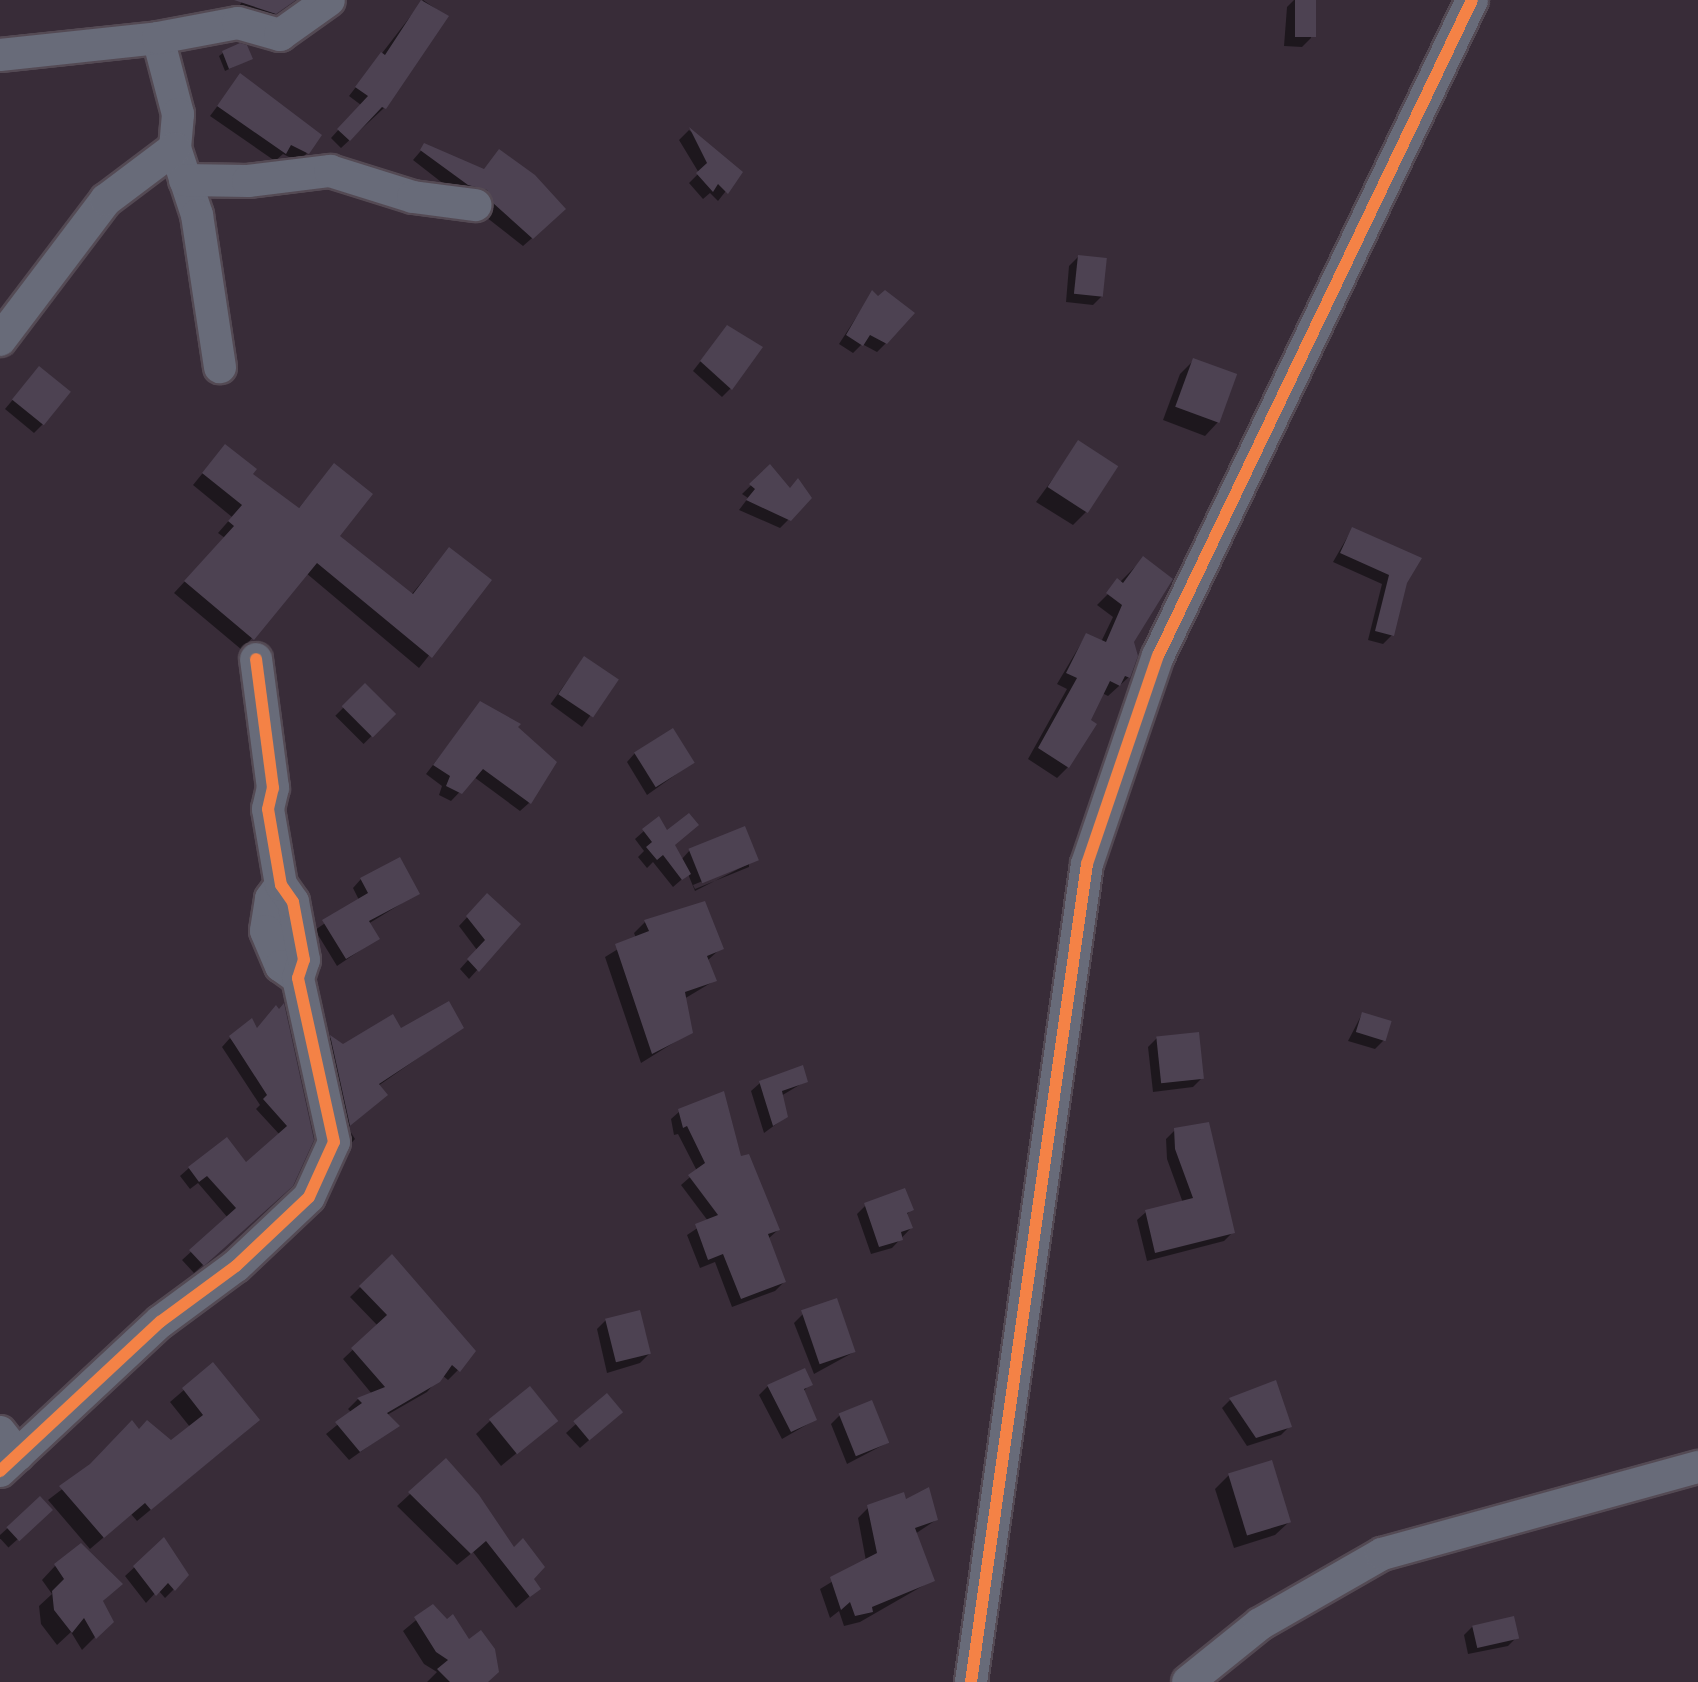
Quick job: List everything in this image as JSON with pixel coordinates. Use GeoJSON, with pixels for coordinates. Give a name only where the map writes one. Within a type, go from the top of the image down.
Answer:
{"type":"FeatureCollection","features":[{"type":"Feature","properties":{"kind":"street"},"geometry":{"type":"LineString","coordinates":[[0,55],[158,38],[238,23],[280,35],[329,0]]}},
{"type":"Feature","properties":{"kind":"street"},"geometry":{"type":"LineString","coordinates":[[971,1682],[1087,864],[1158,656],[1472,0]]}},
{"type":"Feature","properties":{"kind":"street"},"geometry":{"type":"LineString","coordinates":[[158,38],[178,114],[175,148],[197,215],[220,367]]}},
{"type":"Feature","properties":{"kind":"street"},"geometry":{"type":"LineString","coordinates":[[0,340],[106,200],[175,148]]}},
{"type":"Feature","properties":{"kind":"street"},"geometry":{"type":"LineString","coordinates":[[185,180],[248,181],[330,171],[413,197],[475,205]]}},
{"type":"Feature","properties":{"kind":"street"},"geometry":{"type":"LineString","coordinates":[[6,1453],[160,1322],[236,1266],[309,1197],[334,1142],[298,978],[304,960],[293,902],[281,885],[268,809],[273,788],[256,659]]}},
{"type":"Feature","properties":{"kind":"street"},"geometry":{"type":"LineString","coordinates":[[1188,1682],[1260,1624],[1382,1554],[1698,1467]]}},
{"type":"Feature","properties":{"kind":"building"},"geometry":{"type":"Polygon","coordinates":[[[234,0],[296,0],[276,14],[234,0]]]}},
{"type":"Feature","properties":{"kind":"building"},"geometry":{"type":"Polygon","coordinates":[[[421,0],[449,16],[386,109],[382,107],[350,141],[337,129],[368,96],[355,87],[381,52],[385,55],[421,0]]]}},
{"type":"Feature","properties":{"kind":"building"},"geometry":{"type":"Polygon","coordinates":[[[1295,0],[1316,0],[1316,37],[1295,37],[1295,0]]]}},
{"type":"Feature","properties":{"kind":"building"},"geometry":{"type":"Polygon","coordinates":[[[240,43],[247,45],[253,59],[229,69],[222,51],[240,43]]]}},
{"type":"Feature","properties":{"kind":"building"},"geometry":{"type":"Polygon","coordinates":[[[240,73],[322,135],[309,154],[291,145],[286,154],[217,106],[240,73]]]}},
{"type":"Feature","properties":{"kind":"building"},"geometry":{"type":"Polygon","coordinates":[[[689,127],[743,172],[728,194],[718,184],[713,192],[696,173],[707,163],[689,127]]]}},
{"type":"Feature","properties":{"kind":"building"},"geometry":{"type":"Polygon","coordinates":[[[424,143],[484,169],[499,149],[535,175],[566,209],[533,239],[493,203],[487,190],[468,185],[420,150],[424,143]]]}},
{"type":"Feature","properties":{"kind":"building"},"geometry":{"type":"Polygon","coordinates":[[[1078,255],[1107,258],[1103,297],[1074,294],[1078,255]]]}},
{"type":"Feature","properties":{"kind":"building"},"geometry":{"type":"Polygon","coordinates":[[[872,290],[878,296],[885,290],[915,313],[887,344],[870,335],[863,346],[846,335],[872,290]]]}},
{"type":"Feature","properties":{"kind":"building"},"geometry":{"type":"Polygon","coordinates":[[[727,325],[763,347],[732,390],[700,361],[727,325]]]}},
{"type":"Feature","properties":{"kind":"building"},"geometry":{"type":"Polygon","coordinates":[[[1193,358],[1237,374],[1219,423],[1175,407],[1193,358]]]}},
{"type":"Feature","properties":{"kind":"building"},"geometry":{"type":"Polygon","coordinates":[[[39,366],[71,392],[44,425],[12,399],[39,366]]]}},
{"type":"Feature","properties":{"kind":"building"},"geometry":{"type":"Polygon","coordinates":[[[1078,440],[1118,466],[1088,513],[1048,487],[1078,440]]]}},
{"type":"Feature","properties":{"kind":"building"},"geometry":{"type":"Polygon","coordinates":[[[225,444],[257,469],[253,474],[299,508],[334,463],[373,494],[340,536],[413,594],[449,547],[492,580],[432,658],[317,563],[254,640],[184,581],[234,526],[228,521],[242,505],[202,473],[225,444]]]}},
{"type":"Feature","properties":{"kind":"building"},"geometry":{"type":"Polygon","coordinates":[[[770,464],[790,488],[798,478],[812,498],[791,521],[746,500],[755,489],[749,484],[770,464]]]}},
{"type":"Feature","properties":{"kind":"building"},"geometry":{"type":"Polygon","coordinates":[[[1352,527],[1422,558],[1407,583],[1394,636],[1375,631],[1389,575],[1340,553],[1352,527]]]}},
{"type":"Feature","properties":{"kind":"building"},"geometry":{"type":"Polygon","coordinates":[[[1143,556],[1173,579],[1134,642],[1138,656],[1130,678],[1125,676],[1120,686],[1110,681],[1091,720],[1097,724],[1069,768],[1038,748],[1077,678],[1066,673],[1086,633],[1106,642],[1122,605],[1106,593],[1117,578],[1123,583],[1143,556]]]}},
{"type":"Feature","properties":{"kind":"building"},"geometry":{"type":"Polygon","coordinates":[[[584,656],[619,679],[593,718],[558,694],[584,656]]]}},
{"type":"Feature","properties":{"kind":"building"},"geometry":{"type":"Polygon","coordinates":[[[365,683],[396,714],[373,737],[342,706],[365,683]]]}},
{"type":"Feature","properties":{"kind":"building"},"geometry":{"type":"Polygon","coordinates":[[[480,701],[521,724],[518,727],[557,762],[531,804],[483,769],[462,794],[446,786],[450,776],[433,765],[480,701]]]}},
{"type":"Feature","properties":{"kind":"building"},"geometry":{"type":"Polygon","coordinates":[[[673,728],[695,763],[656,787],[634,752],[673,728]]]}},
{"type":"Feature","properties":{"kind":"building"},"geometry":{"type":"Polygon","coordinates":[[[689,813],[699,825],[675,845],[691,874],[682,880],[663,855],[657,860],[646,847],[652,842],[642,829],[659,816],[667,830],[689,813]]]}},
{"type":"Feature","properties":{"kind":"building"},"geometry":{"type":"Polygon","coordinates":[[[745,826],[759,860],[702,883],[688,849],[745,826]]]}},
{"type":"Feature","properties":{"kind":"building"},"geometry":{"type":"Polygon","coordinates":[[[400,857],[420,894],[369,921],[380,939],[346,959],[322,920],[368,893],[360,878],[400,857]]]}},
{"type":"Feature","properties":{"kind":"building"},"geometry":{"type":"Polygon","coordinates":[[[487,893],[521,924],[479,972],[467,959],[485,940],[466,916],[487,893]]]}},
{"type":"Feature","properties":{"kind":"building"},"geometry":{"type":"Polygon","coordinates":[[[705,901],[724,949],[707,956],[717,981],[685,992],[693,1033],[652,1054],[615,944],[649,931],[644,920],[705,901]]]}},
{"type":"Feature","properties":{"kind":"building"},"geometry":{"type":"Polygon","coordinates":[[[449,1001],[464,1028],[379,1084],[388,1095],[350,1126],[330,1035],[343,1044],[393,1014],[401,1028],[449,1001]]]}},
{"type":"Feature","properties":{"kind":"building"},"geometry":{"type":"Polygon","coordinates":[[[284,1003],[314,1140],[293,1186],[204,1266],[189,1250],[236,1208],[207,1176],[199,1182],[188,1167],[227,1137],[246,1162],[287,1126],[263,1099],[267,1095],[229,1036],[252,1018],[257,1028],[276,1005],[279,1009],[284,1003]]]}},
{"type":"Feature","properties":{"kind":"building"},"geometry":{"type":"Polygon","coordinates":[[[1362,1012],[1392,1021],[1386,1041],[1356,1032],[1362,1012]]]}},
{"type":"Feature","properties":{"kind":"building"},"geometry":{"type":"Polygon","coordinates":[[[1199,1032],[1204,1079],[1161,1083],[1156,1036],[1199,1032]]]}},
{"type":"Feature","properties":{"kind":"building"},"geometry":{"type":"Polygon","coordinates":[[[803,1065],[808,1082],[782,1091],[788,1117],[773,1126],[759,1081],[803,1065]]]}},
{"type":"Feature","properties":{"kind":"building"},"geometry":{"type":"Polygon","coordinates":[[[724,1091],[741,1156],[749,1154],[780,1230],[768,1234],[786,1282],[741,1299],[723,1254],[708,1260],[695,1224],[718,1215],[688,1175],[705,1163],[687,1126],[683,1128],[678,1109],[724,1091]]]}},
{"type":"Feature","properties":{"kind":"building"},"geometry":{"type":"Polygon","coordinates":[[[1209,1122],[1235,1233],[1155,1253],[1145,1210],[1193,1198],[1175,1149],[1174,1128],[1209,1122]]]}},
{"type":"Feature","properties":{"kind":"building"},"geometry":{"type":"Polygon","coordinates":[[[905,1188],[914,1210],[907,1213],[913,1228],[901,1232],[903,1240],[879,1247],[864,1203],[905,1188]]]}},
{"type":"Feature","properties":{"kind":"building"},"geometry":{"type":"Polygon","coordinates":[[[392,1254],[476,1351],[460,1372],[452,1365],[440,1382],[387,1413],[400,1426],[360,1452],[335,1422],[362,1403],[357,1398],[385,1387],[351,1348],[387,1315],[359,1286],[392,1254]]]}},
{"type":"Feature","properties":{"kind":"building"},"geometry":{"type":"Polygon","coordinates":[[[837,1298],[856,1352],[820,1364],[801,1310],[837,1298]]]}},
{"type":"Feature","properties":{"kind":"building"},"geometry":{"type":"Polygon","coordinates":[[[640,1310],[651,1354],[616,1362],[605,1319],[640,1310]]]}},
{"type":"Feature","properties":{"kind":"building"},"geometry":{"type":"Polygon","coordinates":[[[213,1362],[260,1420],[151,1510],[145,1503],[104,1538],[59,1486],[90,1464],[132,1420],[139,1429],[147,1420],[171,1440],[203,1415],[182,1388],[213,1362]]]}},
{"type":"Feature","properties":{"kind":"building"},"geometry":{"type":"Polygon","coordinates":[[[805,1368],[813,1385],[804,1389],[817,1420],[791,1432],[767,1385],[805,1368]]]}},
{"type":"Feature","properties":{"kind":"building"},"geometry":{"type":"Polygon","coordinates":[[[1276,1380],[1292,1427],[1256,1438],[1229,1398],[1276,1380]]]}},
{"type":"Feature","properties":{"kind":"building"},"geometry":{"type":"Polygon","coordinates":[[[530,1386],[558,1421],[517,1454],[489,1419],[530,1386]]]}},
{"type":"Feature","properties":{"kind":"building"},"geometry":{"type":"Polygon","coordinates":[[[607,1393],[623,1412],[589,1440],[573,1421],[607,1393]]]}},
{"type":"Feature","properties":{"kind":"building"},"geometry":{"type":"Polygon","coordinates":[[[872,1400],[889,1443],[856,1456],[839,1413],[872,1400]]]}},
{"type":"Feature","properties":{"kind":"building"},"geometry":{"type":"Polygon","coordinates":[[[446,1458],[479,1495],[514,1547],[523,1538],[545,1567],[534,1579],[541,1589],[530,1597],[486,1541],[471,1554],[408,1492],[446,1458]]]}},
{"type":"Feature","properties":{"kind":"building"},"geometry":{"type":"Polygon","coordinates":[[[1272,1460],[1291,1522],[1247,1536],[1228,1473],[1272,1460]]]}},
{"type":"Feature","properties":{"kind":"building"},"geometry":{"type":"Polygon","coordinates":[[[929,1487],[938,1520],[915,1528],[935,1581],[872,1607],[873,1612],[855,1616],[850,1602],[841,1610],[830,1577],[877,1553],[867,1505],[904,1492],[906,1499],[929,1487]]]}},
{"type":"Feature","properties":{"kind":"building"},"geometry":{"type":"Polygon","coordinates":[[[40,1496],[53,1510],[19,1541],[6,1527],[40,1496]]]}},
{"type":"Feature","properties":{"kind":"building"},"geometry":{"type":"Polygon","coordinates":[[[164,1537],[189,1575],[175,1591],[168,1583],[156,1596],[133,1566],[164,1537]]]}},
{"type":"Feature","properties":{"kind":"building"},"geometry":{"type":"Polygon","coordinates":[[[81,1543],[123,1584],[103,1601],[114,1622],[96,1639],[84,1618],[72,1633],[54,1610],[52,1591],[64,1579],[54,1564],[81,1543]]]}},
{"type":"Feature","properties":{"kind":"building"},"geometry":{"type":"Polygon","coordinates":[[[433,1604],[447,1619],[453,1614],[469,1639],[481,1630],[495,1649],[499,1672],[488,1682],[450,1682],[437,1669],[448,1660],[436,1652],[414,1617],[433,1604]]]}},
{"type":"Feature","properties":{"kind":"building"},"geometry":{"type":"Polygon","coordinates":[[[1514,1616],[1519,1638],[1477,1648],[1472,1626],[1514,1616]]]}},
{"type":"Feature","properties":{"kind":"cycle path"},"geometry":{"type":"LineString","coordinates":[[971,1682],[1087,864],[1158,656],[1472,0]]}},
{"type":"Feature","properties":{"kind":"cycle path"},"geometry":{"type":"LineString","coordinates":[[0,1471],[160,1322],[236,1266],[309,1197],[334,1142],[298,978],[304,960],[293,902],[281,885],[268,809],[273,788],[256,659]]}}]}
